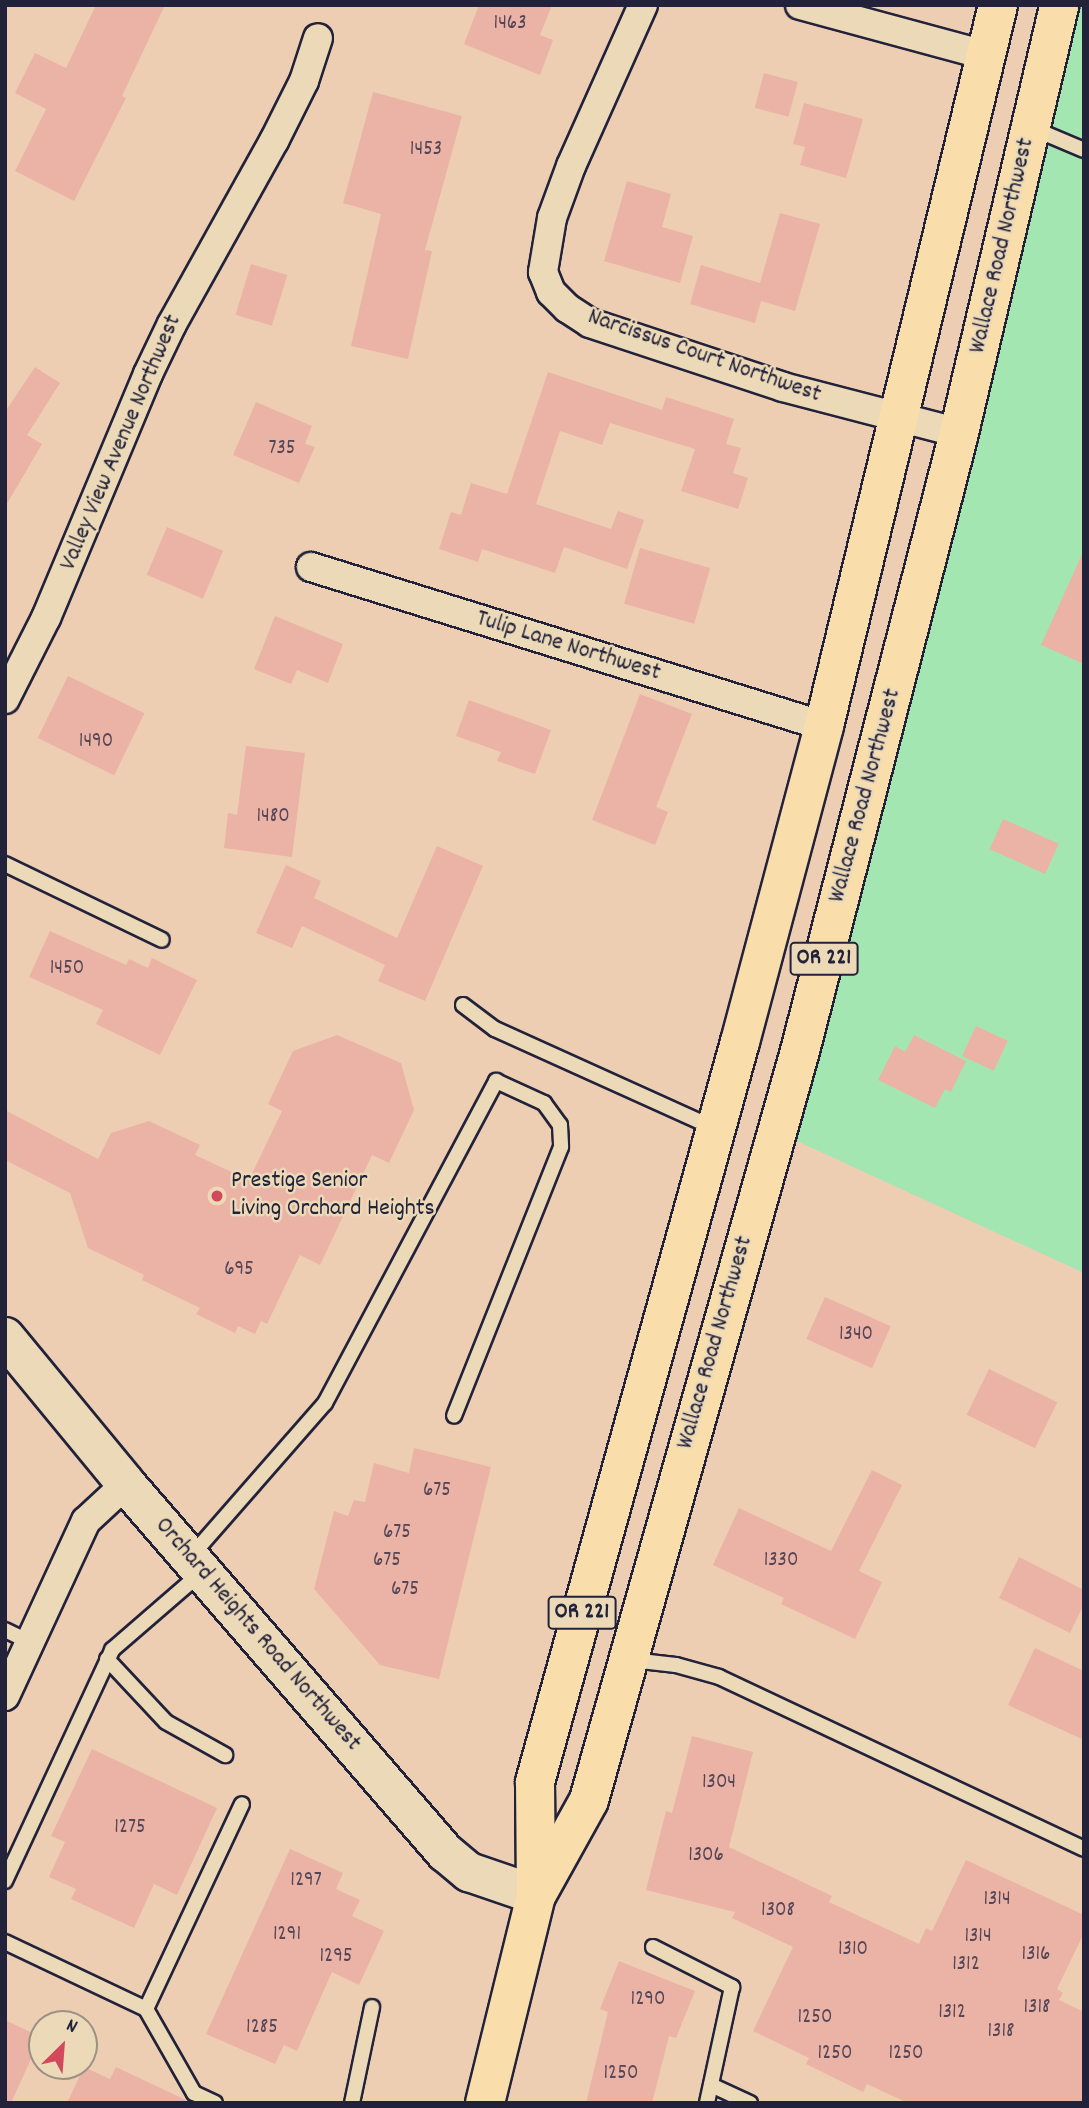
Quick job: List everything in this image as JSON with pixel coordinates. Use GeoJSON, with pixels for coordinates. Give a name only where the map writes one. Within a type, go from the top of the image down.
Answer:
{"type":"FeatureCollection","features":[{"type":"Feature","properties":{"kind":"main road","name":"Wallace Road Northwest"},"geometry":{"type":"LineString","coordinates":[[485,2103],[536,1895],[535,1782],[716,1129],[824,726],[998,5]]}},
{"type":"Feature","properties":{"kind":"main road","name":"Wallace Road Northwest"},"geometry":{"type":"LineString","coordinates":[[536,1895],[589,1800],[800,1051],[959,433],[1059,5]]}},
{"type":"Feature","properties":{"kind":"main road","name":"Orchard Heights Road Northwest"},"geometry":{"type":"LineString","coordinates":[[5,1337],[126,1484],[446,1853],[468,1872],[536,1895]]}},
{"type":"Feature","properties":{"kind":"street","name":"Narcissus Court Northwest"},"geometry":{"type":"LineString","coordinates":[[643,5],[577,153],[552,218],[543,272],[551,292],[567,308],[590,323],[783,387],[959,433]]}},
{"type":"Feature","properties":{"kind":"street"},"geometry":{"type":"LineString","coordinates":[[800,5],[985,55]]}},
{"type":"Feature","properties":{"kind":"street","name":"Valley View Avenue Northwest"},"geometry":{"type":"LineString","coordinates":[[5,699],[46,618],[154,362],[274,141],[304,81],[318,38]]}},
{"type":"Feature","properties":{"kind":"street","name":"Tulip Lane Northwest"},"geometry":{"type":"LineString","coordinates":[[311,567],[824,726]]}},
{"type":"Feature","properties":{"kind":"street"},"geometry":{"type":"LineString","coordinates":[[5,1696],[18,1636],[86,1521],[126,1484]]}},
{"type":"Feature","properties":{"kind":"lane"},"geometry":{"type":"LineString","coordinates":[[1031,127],[1084,150]]}},
{"type":"Feature","properties":{"kind":"lane"},"geometry":{"type":"LineString","coordinates":[[5,864],[162,940]]}},
{"type":"Feature","properties":{"kind":"lane"},"geometry":{"type":"LineString","coordinates":[[463,1005],[495,1029],[716,1129]]}},
{"type":"Feature","properties":{"kind":"lane"},"geometry":{"type":"LineString","coordinates":[[5,1881],[107,1659],[119,1643],[196,1565],[326,1403],[496,1081],[544,1103],[559,1125],[561,1147],[454,1416]]}},
{"type":"Feature","properties":{"kind":"lane"},"geometry":{"type":"LineString","coordinates":[[107,1659],[166,1722],[225,1755]]}},
{"type":"Feature","properties":{"kind":"lane"},"geometry":{"type":"LineString","coordinates":[[629,1660],[676,1665],[719,1677],[1084,1849]]}},
{"type":"Feature","properties":{"kind":"lane"},"geometry":{"type":"LineString","coordinates":[[146,2009],[242,1804]]}},
{"type":"Feature","properties":{"kind":"lane"},"geometry":{"type":"LineString","coordinates":[[5,1942],[146,2009],[194,2093],[215,2103]]}},
{"type":"Feature","properties":{"kind":"lane"},"geometry":{"type":"LineString","coordinates":[[653,1947],[732,1987],[708,2103]]}},
{"type":"Feature","properties":{"kind":"lane"},"geometry":{"type":"LineString","coordinates":[[352,2103],[372,2007]]}},
{"type":"Feature","properties":{"kind":"lane"},"geometry":{"type":"LineString","coordinates":[[711,2085],[750,2103]]}},
{"type":"Feature","properties":{"kind":"green space"},"geometry":{"type":"Polygon","coordinates":[[[1056,5],[1084,5],[1084,1273],[786,1136],[1056,5]]]}},
{"type":"Feature","properties":{"kind":"building"},"geometry":{"type":"Polygon","coordinates":[[[96,5],[165,5],[122,96],[126,98],[74,201],[15,171],[46,109],[15,93],[35,53],[66,68],[96,5]]]}},
{"type":"Feature","properties":{"kind":"building"},"geometry":{"type":"Polygon","coordinates":[[[479,5],[552,5],[540,35],[553,40],[540,75],[464,44],[479,5]]]}},
{"type":"Feature","properties":{"kind":"building"},"geometry":{"type":"Polygon","coordinates":[[[764,73],[798,82],[788,117],[755,108],[764,73]]]}},
{"type":"Feature","properties":{"kind":"building"},"geometry":{"type":"Polygon","coordinates":[[[373,92],[462,116],[425,250],[432,251],[408,359],[351,346],[381,214],[343,203],[373,92]]]}},
{"type":"Feature","properties":{"kind":"building"},"geometry":{"type":"Polygon","coordinates":[[[804,103],[863,119],[846,178],[800,165],[805,147],[793,144],[804,103]]]}},
{"type":"Feature","properties":{"kind":"building"},"geometry":{"type":"Polygon","coordinates":[[[627,181],[671,194],[662,227],[693,236],[680,283],[604,261],[627,181]]]}},
{"type":"Feature","properties":{"kind":"building"},"geometry":{"type":"Polygon","coordinates":[[[780,213],[820,224],[795,311],[761,301],[755,323],[690,304],[701,265],[760,283],[780,213]]]}},
{"type":"Feature","properties":{"kind":"building"},"geometry":{"type":"Polygon","coordinates":[[[251,264],[287,275],[272,326],[236,315],[251,264]]]}},
{"type":"Feature","properties":{"kind":"building"},"geometry":{"type":"Polygon","coordinates":[[[35,367],[60,383],[27,435],[42,444],[5,507],[5,412],[35,367]]]}},
{"type":"Feature","properties":{"kind":"building"},"geometry":{"type":"Polygon","coordinates":[[[548,372],[662,410],[666,397],[734,419],[726,444],[741,448],[733,473],[748,478],[738,509],[681,491],[695,449],[610,423],[602,445],[560,431],[536,504],[611,529],[618,511],[644,520],[627,569],[564,547],[555,573],[482,549],[478,562],[439,549],[451,512],[461,515],[471,483],[507,494],[548,372]]]}},
{"type":"Feature","properties":{"kind":"building"},"geometry":{"type":"Polygon","coordinates":[[[256,402],[312,426],[305,444],[315,447],[299,483],[233,455],[256,402]]]}},
{"type":"Feature","properties":{"kind":"building"},"geometry":{"type":"Polygon","coordinates":[[[167,527],[223,551],[203,599],[147,575],[167,527]]]}},
{"type":"Feature","properties":{"kind":"building"},"geometry":{"type":"Polygon","coordinates":[[[640,548],[710,568],[694,624],[624,604],[640,548]]]}},
{"type":"Feature","properties":{"kind":"building"},"geometry":{"type":"Polygon","coordinates":[[[1084,550],[1084,664],[1041,645],[1084,550]]]}},
{"type":"Feature","properties":{"kind":"building"},"geometry":{"type":"Polygon","coordinates":[[[275,616],[343,644],[328,683],[297,670],[291,684],[254,669],[275,616]]]}},
{"type":"Feature","properties":{"kind":"building"},"geometry":{"type":"Polygon","coordinates":[[[68,676],[144,713],[114,775],[38,738],[68,676]]]}},
{"type":"Feature","properties":{"kind":"building"},"geometry":{"type":"Polygon","coordinates":[[[640,694],[692,714],[656,807],[668,812],[655,845],[592,820],[640,694]]]}},
{"type":"Feature","properties":{"kind":"building"},"geometry":{"type":"Polygon","coordinates":[[[469,700],[551,730],[535,774],[497,761],[501,752],[456,736],[469,700]]]}},
{"type":"Feature","properties":{"kind":"building"},"geometry":{"type":"Polygon","coordinates":[[[246,746],[305,753],[292,857],[224,848],[228,813],[237,815],[246,746]]]}},
{"type":"Feature","properties":{"kind":"building"},"geometry":{"type":"Polygon","coordinates":[[[1003,819],[1059,844],[1045,874],[990,849],[1003,819]]]}},
{"type":"Feature","properties":{"kind":"building"},"geometry":{"type":"Polygon","coordinates":[[[437,846],[483,866],[425,1001],[378,981],[385,965],[302,926],[292,948],[256,933],[286,865],[321,881],[314,898],[397,938],[437,846]]]}},
{"type":"Feature","properties":{"kind":"building"},"geometry":{"type":"Polygon","coordinates":[[[50,931],[126,965],[129,959],[148,968],[152,958],[197,980],[160,1055],[96,1024],[103,1010],[29,977],[50,931]]]}},
{"type":"Feature","properties":{"kind":"building"},"geometry":{"type":"Polygon","coordinates":[[[976,1026],[1008,1041],[994,1071],[962,1056],[976,1026]]]}},
{"type":"Feature","properties":{"kind":"building","name":"Prestige Senior Living Orchard Heights"},"geometry":{"type":"Polygon","coordinates":[[[337,1035],[401,1063],[414,1110],[389,1163],[372,1155],[320,1265],[300,1255],[267,1324],[261,1321],[255,1334],[238,1326],[235,1333],[196,1314],[200,1308],[142,1280],[144,1275],[88,1248],[70,1193],[5,1160],[5,1110],[98,1159],[111,1133],[149,1121],[200,1145],[195,1155],[249,1180],[282,1111],[268,1104],[293,1051],[337,1035]]]}},
{"type":"Feature","properties":{"kind":"building"},"geometry":{"type":"Polygon","coordinates":[[[914,1035],[966,1061],[951,1092],[945,1089],[935,1108],[878,1080],[895,1046],[905,1052],[914,1035]]]}},
{"type":"Feature","properties":{"kind":"building"},"geometry":{"type":"Polygon","coordinates":[[[825,1297],[891,1326],[872,1368],[806,1339],[825,1297]]]}},
{"type":"Feature","properties":{"kind":"building"},"geometry":{"type":"Polygon","coordinates":[[[989,1369],[1057,1402],[1035,1448],[967,1415],[989,1369]]]}},
{"type":"Feature","properties":{"kind":"building"},"geometry":{"type":"Polygon","coordinates":[[[414,1448],[491,1467],[439,1679],[380,1665],[314,1589],[334,1511],[348,1516],[354,1500],[365,1502],[374,1463],[409,1473],[414,1448]]]}},
{"type":"Feature","properties":{"kind":"building"},"geometry":{"type":"Polygon","coordinates":[[[872,1470],[902,1485],[859,1571],[882,1582],[855,1639],[781,1604],[784,1598],[713,1565],[739,1508],[831,1551],[872,1470]]]}},
{"type":"Feature","properties":{"kind":"building"},"geometry":{"type":"Polygon","coordinates":[[[1019,1557],[1084,1590],[1084,1604],[1070,1633],[999,1598],[1019,1557]]]}},
{"type":"Feature","properties":{"kind":"building"},"geometry":{"type":"Polygon","coordinates":[[[1035,1648],[1084,1671],[1084,1740],[1008,1705],[1035,1648]]]}},
{"type":"Feature","properties":{"kind":"building"},"geometry":{"type":"Polygon","coordinates":[[[692,1736],[753,1752],[729,1847],[832,1896],[829,1902],[919,1944],[926,1928],[932,1931],[966,1860],[1084,1915],[1084,1933],[1057,1989],[1063,1993],[1059,2000],[1084,2012],[1084,2103],[908,2103],[867,2084],[863,2092],[806,2064],[809,2058],[753,2031],[793,1947],[732,1918],[735,1912],[646,1890],[666,1811],[672,1813],[692,1736]]]}},
{"type":"Feature","properties":{"kind":"building"},"geometry":{"type":"Polygon","coordinates":[[[92,1749],[217,1808],[177,1895],[154,1884],[134,1928],[71,1899],[76,1889],[49,1877],[65,1842],[51,1836],[92,1749]]]}},
{"type":"Feature","properties":{"kind":"building"},"geometry":{"type":"Polygon","coordinates":[[[290,1849],[343,1873],[336,1889],[360,1900],[352,1916],[384,1931],[359,1985],[332,1972],[297,2051],[284,2045],[275,2064],[206,2034],[290,1849]]]}},
{"type":"Feature","properties":{"kind":"building"},"geometry":{"type":"Polygon","coordinates":[[[619,1961],[695,1991],[676,2038],[669,2036],[652,2103],[586,2103],[608,2012],[600,2009],[619,1961]]]}},
{"type":"Feature","properties":{"kind":"building"},"geometry":{"type":"Polygon","coordinates":[[[5,2020],[28,2031],[28,2066],[11,2103],[5,2103],[5,2020]]]}},
{"type":"Feature","properties":{"kind":"building"},"geometry":{"type":"Polygon","coordinates":[[[116,2067],[192,2103],[67,2103],[78,2080],[98,2080],[98,2073],[110,2079],[116,2067]]]}},
{"type":"Feature","properties":{"kind":"place","name":"Prestige Senior Living Orchard Heights"},"geometry":{"type":"Point","coordinates":[217,1196]}}]}
